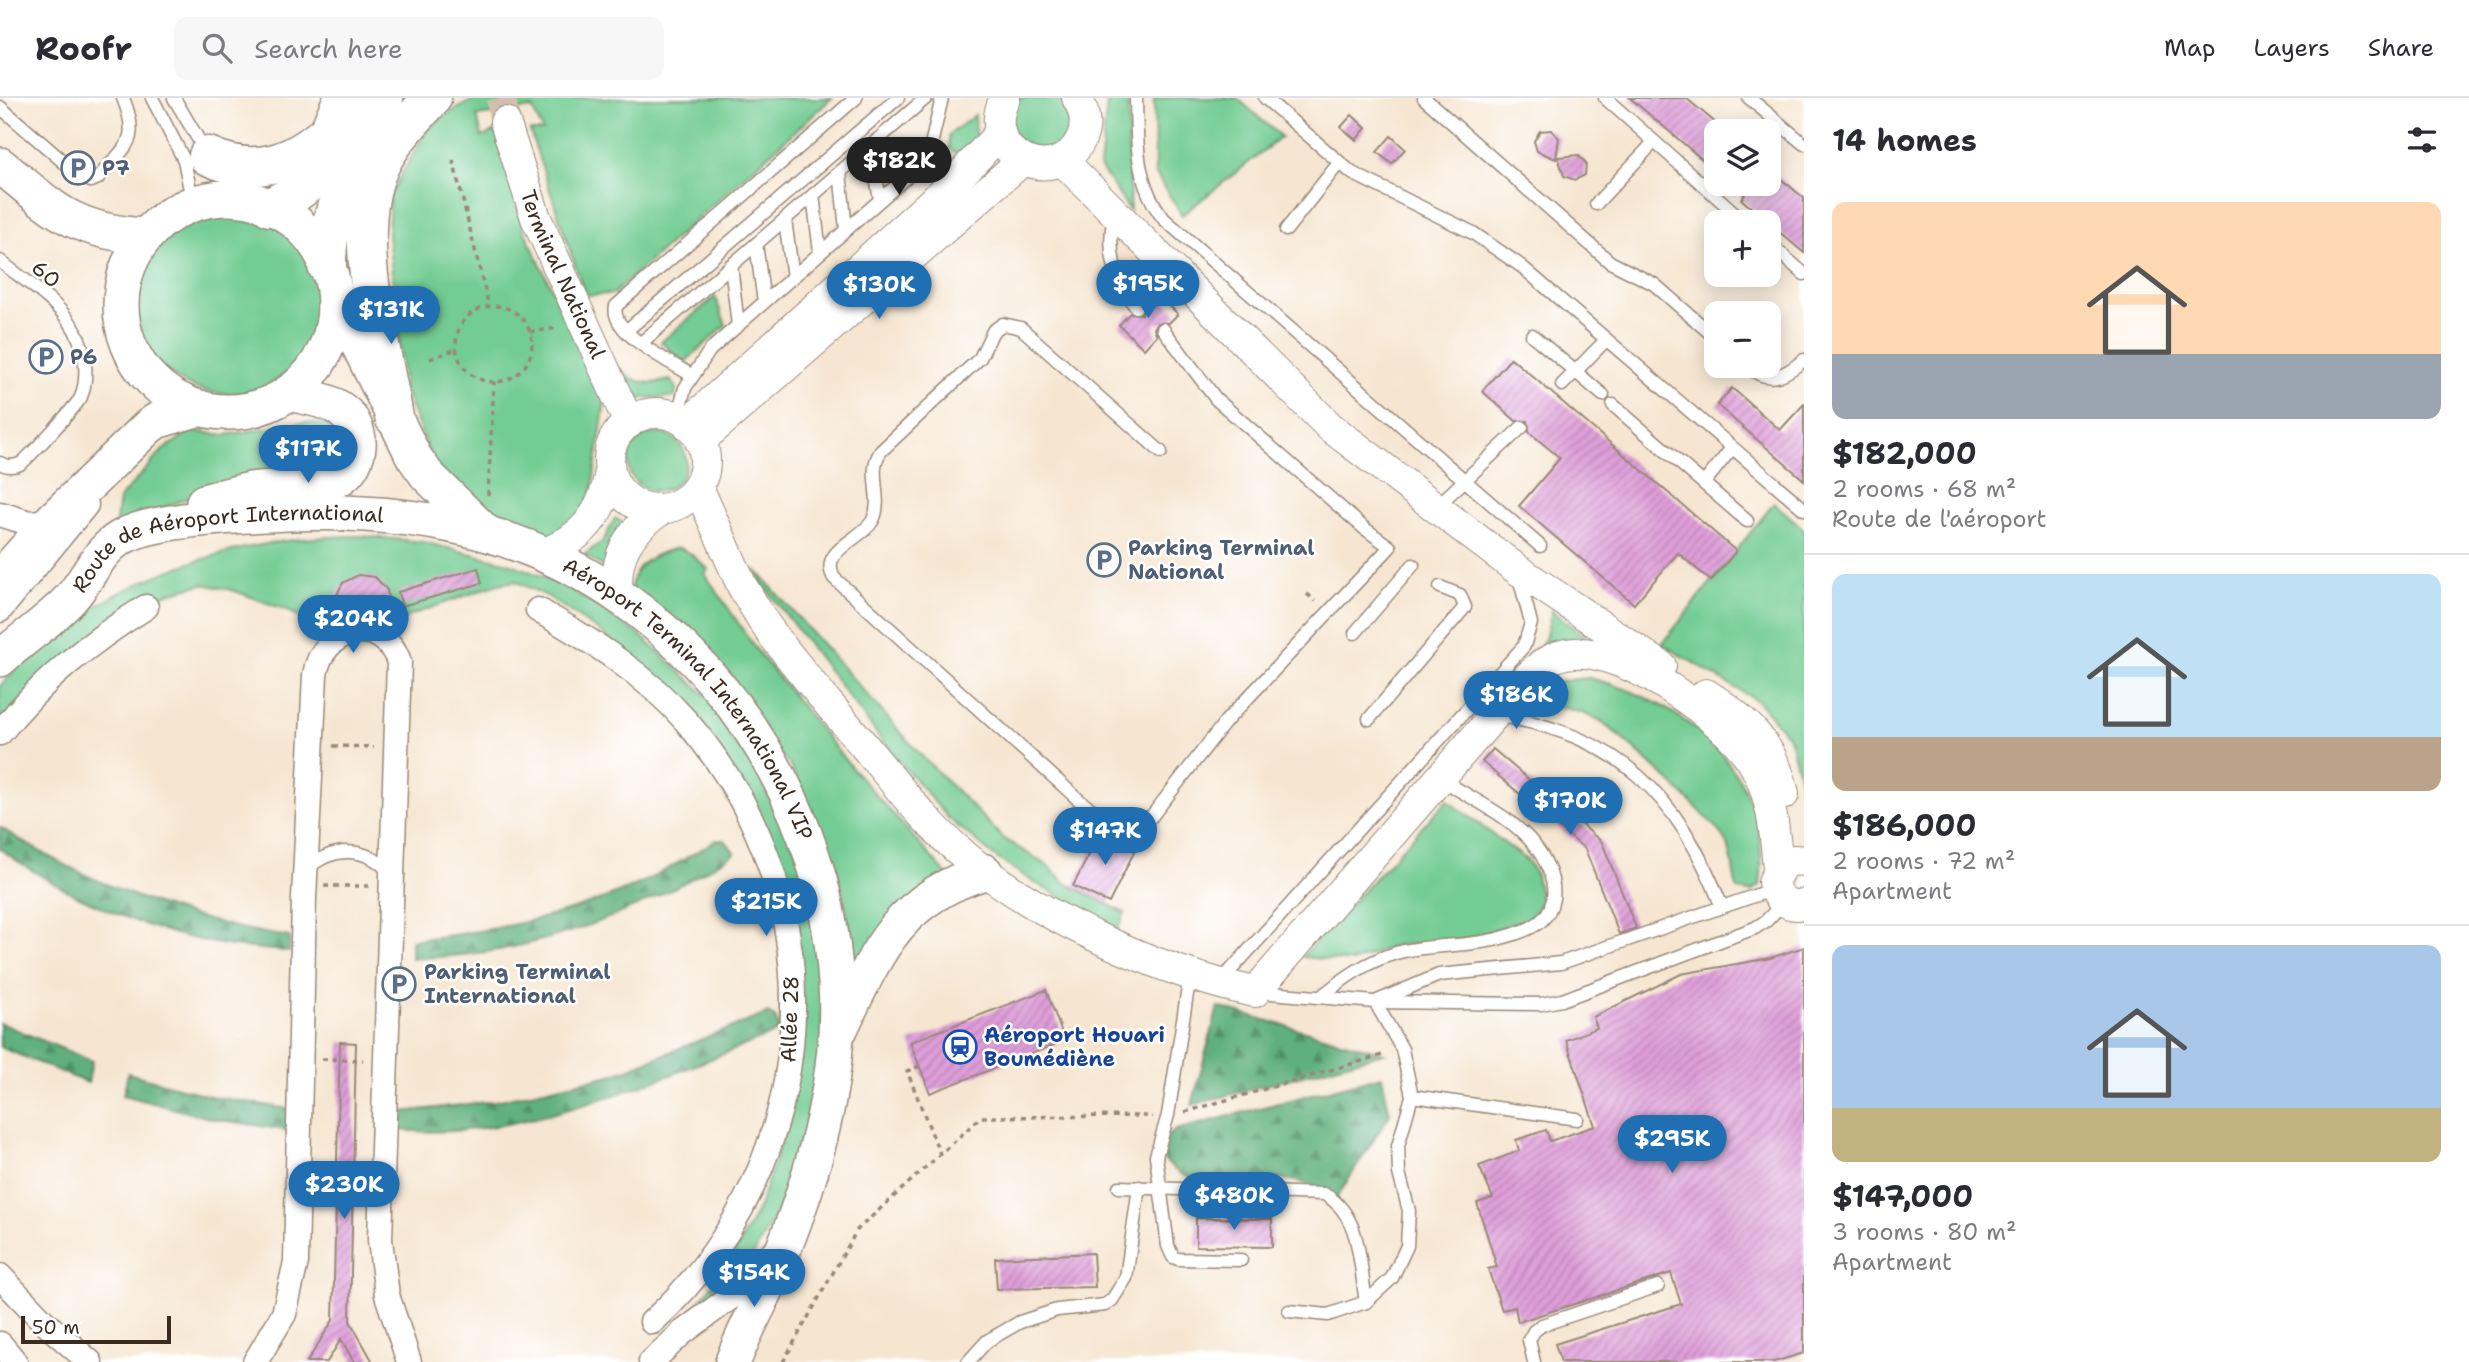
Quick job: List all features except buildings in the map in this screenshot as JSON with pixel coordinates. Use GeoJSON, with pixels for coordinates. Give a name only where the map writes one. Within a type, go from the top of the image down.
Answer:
{"type":"FeatureCollection","features":[{"type":"Feature","properties":{"kind":"highway"},"geometry":{"type":"LineString","coordinates":[[260,204],[310,184],[331,166],[384,98]]}},
{"type":"Feature","properties":{"kind":"highway"},"geometry":{"type":"LineString","coordinates":[[327,266],[327,243],[333,211],[352,178],[406,120],[426,105]]}},
{"type":"Feature","properties":{"kind":"highway"},"geometry":{"type":"LineString","coordinates":[[394,417],[365,243],[366,218],[378,171],[395,139],[426,105]]}},
{"type":"Feature","properties":{"kind":"highway"},"geometry":{"type":"LineString","coordinates":[[208,156],[239,166],[272,165],[302,153],[336,114]]}},
{"type":"Feature","properties":{"kind":"highway"},"geometry":{"type":"LineString","coordinates":[[260,204],[297,173],[336,114]]}},
{"type":"Feature","properties":{"kind":"main road"},"geometry":{"type":"LineString","coordinates":[[0,164],[63,216],[78,225],[116,234],[146,236]]}},
{"type":"Feature","properties":{"kind":"main road"},"geometry":{"type":"LineString","coordinates":[[335,305],[326,348],[310,373],[288,393],[246,410],[200,408],[183,402],[153,382],[125,337],[122,319],[123,284],[136,251],[146,236],[163,220],[193,204],[215,199],[260,204],[305,231],[327,266],[335,305],[357,341],[408,448],[427,475],[486,533]]}},
{"type":"Feature","properties":{"kind":"main road"},"geometry":{"type":"LineString","coordinates":[[130,533],[176,511],[226,496],[340,479],[348,471],[358,449],[355,426],[348,416],[329,402],[288,393]]}},
{"type":"Feature","properties":{"kind":"main road"},"geometry":{"type":"LineString","coordinates":[[0,578],[51,521],[156,421],[200,408]]}},
{"type":"Feature","properties":{"kind":"main road","name":"Route de Aéroport International"},"geometry":{"type":"LineString","coordinates":[[0,659],[59,610],[98,558],[130,533],[216,518],[302,513],[393,517],[486,533]]}},
{"type":"Feature","properties":{"kind":"main road","name":"Aéroport Terminal International VIP"},"geometry":{"type":"LineString","coordinates":[[486,533],[542,554],[618,596],[660,627],[697,661],[731,700],[761,742],[786,786],[806,833],[821,882],[831,932],[837,1035],[818,1138],[797,1209],[736,1350]]}},
{"type":"Feature","properties":{"kind":"main road"},"geometry":{"type":"LineString","coordinates":[[837,1035],[873,961],[896,925],[936,892],[985,872]]}},
{"type":"Feature","properties":{"kind":"street"},"geometry":{"type":"LineString","coordinates":[[1005,98],[999,115],[1000,133],[1009,149],[1023,160],[1042,165],[1062,160],[1078,145],[1083,136],[1083,100]]}},
{"type":"Feature","properties":{"kind":"street","name":"Terminal National"},"geometry":{"type":"LineString","coordinates":[[505,122],[537,218],[629,423]]}},
{"type":"Feature","properties":{"kind":"street"},"geometry":{"type":"LineString","coordinates":[[688,428],[957,179],[1000,133]]}},
{"type":"Feature","properties":{"kind":"street"},"geometry":{"type":"LineString","coordinates":[[688,428],[1023,160]]}},
{"type":"Feature","properties":{"kind":"street"},"geometry":{"type":"LineString","coordinates":[[1062,160],[1330,427],[1518,570],[1741,716],[1758,733],[1780,775],[1790,881]]}},
{"type":"Feature","properties":{"kind":"street"},"geometry":{"type":"LineString","coordinates":[[542,554],[576,537],[590,524],[600,508],[610,472],[612,444],[629,423],[653,414],[688,428],[705,464],[698,487],[688,498],[663,509],[643,523],[628,539],[617,566],[618,596]]}},
{"type":"Feature","properties":{"kind":"street"},"geometry":{"type":"LineString","coordinates":[[0,610],[58,542],[121,452]]}},
{"type":"Feature","properties":{"kind":"street"},"geometry":{"type":"LineString","coordinates":[[610,472],[620,491],[636,504],[663,509]]}},
{"type":"Feature","properties":{"kind":"street"},"geometry":{"type":"LineString","coordinates":[[698,487],[742,586],[778,642],[922,815],[985,872],[1085,929],[1204,979],[1255,992],[1534,671],[1558,656],[1572,653],[1600,656],[1667,687],[1722,727],[1751,761],[1767,797],[1790,881]]}},
{"type":"Feature","properties":{"kind":"street"},"geometry":{"type":"LineString","coordinates":[[0,514],[29,523],[51,521]]}},
{"type":"Feature","properties":{"kind":"street"},"geometry":{"type":"LineString","coordinates":[[0,733],[23,704],[61,668],[146,607]]}},
{"type":"Feature","properties":{"kind":"street","name":"Allée 28"},"geometry":{"type":"LineString","coordinates":[[538,610],[605,650],[637,674],[667,700],[701,739],[730,780],[755,827],[775,877],[788,929],[794,985],[792,1044],[775,1132],[752,1189],[722,1241],[688,1286],[652,1322]]}},
{"type":"Feature","properties":{"kind":"street"},"geometry":{"type":"LineString","coordinates":[[255,1362],[284,1314],[293,1280],[305,878],[317,663],[321,653],[337,637],[358,631],[379,636],[388,643],[399,662],[380,1240],[387,1295],[409,1362]]}},
{"type":"Feature","properties":{"kind":"street"},"geometry":{"type":"LineString","coordinates":[[650,1362],[682,1333],[742,1289],[774,1252],[797,1209]]}},
{"type":"Feature","properties":{"kind":"street"},"geometry":{"type":"LineString","coordinates":[[0,1276],[44,1322],[90,1362]]}},
{"type":"Feature","properties":{"kind":"street"},"geometry":{"type":"LineString","coordinates":[[0,1344],[15,1362]]}},
{"type":"Feature","properties":{"kind":"lane"},"geometry":{"type":"LineString","coordinates":[[0,107],[81,177],[91,181],[98,178],[131,137],[132,120],[123,98]]}},
{"type":"Feature","properties":{"kind":"lane"},"geometry":{"type":"LineString","coordinates":[[152,98],[184,160],[193,204]]}},
{"type":"Feature","properties":{"kind":"lane"},"geometry":{"type":"LineString","coordinates":[[174,98],[208,156],[260,204]]}},
{"type":"Feature","properties":{"kind":"lane"},"geometry":{"type":"LineString","coordinates":[[691,375],[641,343],[615,321],[614,314],[621,301],[856,98]]}},
{"type":"Feature","properties":{"kind":"lane"},"geometry":{"type":"LineString","coordinates":[[626,331],[898,98]]}},
{"type":"Feature","properties":{"kind":"lane"},"geometry":{"type":"LineString","coordinates":[[641,343],[926,98]]}},
{"type":"Feature","properties":{"kind":"lane"},"geometry":{"type":"LineString","coordinates":[[688,428],[691,375],[710,350],[926,158],[942,98]]}},
{"type":"Feature","properties":{"kind":"lane"},"geometry":{"type":"LineString","coordinates":[[1136,98],[1139,170],[1149,197],[1164,219],[1540,546]]}},
{"type":"Feature","properties":{"kind":"lane"},"geometry":{"type":"LineString","coordinates":[[1265,98],[1339,163],[1373,186],[1447,218],[1497,249],[1804,509]]}},
{"type":"Feature","properties":{"kind":"lane"},"geometry":{"type":"LineString","coordinates":[[1424,98],[1610,262],[1662,290],[1704,327]]}},
{"type":"Feature","properties":{"kind":"lane"},"geometry":{"type":"LineString","coordinates":[[1605,98],[1731,210]]}},
{"type":"Feature","properties":{"kind":"lane"},"geometry":{"type":"LineString","coordinates":[[1749,98],[1804,144]]}},
{"type":"Feature","properties":{"kind":"lane"},"geometry":{"type":"LineString","coordinates":[[1596,204],[1654,142]]}},
{"type":"Feature","properties":{"kind":"lane"},"geometry":{"type":"LineString","coordinates":[[870,146],[880,199]]}},
{"type":"Feature","properties":{"kind":"lane"},"geometry":{"type":"LineString","coordinates":[[926,158],[957,179]]}},
{"type":"Feature","properties":{"kind":"lane"},"geometry":{"type":"LineString","coordinates":[[1286,230],[1339,163]]}},
{"type":"Feature","properties":{"kind":"lane"},"geometry":{"type":"LineString","coordinates":[[840,172],[846,229]]}},
{"type":"Feature","properties":{"kind":"lane"},"geometry":{"type":"LineString","coordinates":[[813,195],[820,252]]}},
{"type":"Feature","properties":{"kind":"lane"},"geometry":{"type":"LineString","coordinates":[[1115,212],[1111,229],[1112,263],[1118,279],[1136,307]]}},
{"type":"Feature","properties":{"kind":"lane"},"geometry":{"type":"LineString","coordinates":[[785,220],[793,277]]}},
{"type":"Feature","properties":{"kind":"lane"},"geometry":{"type":"LineString","coordinates":[[757,244],[764,302]]}},
{"type":"Feature","properties":{"kind":"lane"},"geometry":{"type":"LineString","coordinates":[[1781,254],[1804,274]]}},
{"type":"Feature","properties":{"kind":"lane","name":"6O"},"geometry":{"type":"LineString","coordinates":[[0,261],[67,316],[84,355],[81,397],[24,461],[13,467],[0,463]]}},
{"type":"Feature","properties":{"kind":"lane"},"geometry":{"type":"LineString","coordinates":[[731,265],[738,326]]}},
{"type":"Feature","properties":{"kind":"lane"},"geometry":{"type":"LineString","coordinates":[[1161,452],[1021,328],[1003,324],[993,331],[980,358],[881,451],[874,466],[876,508],[873,520],[834,555],[830,567],[834,578],[1080,801],[1102,816],[1131,821],[1150,817],[1226,721],[1390,547],[1364,528],[1216,399],[1163,329]]}},
{"type":"Feature","properties":{"kind":"lane"},"geometry":{"type":"LineString","coordinates":[[1532,335],[1603,395]]}},
{"type":"Feature","properties":{"kind":"lane"},"geometry":{"type":"LineString","coordinates":[[1562,385],[1606,340]]}},
{"type":"Feature","properties":{"kind":"lane"},"geometry":{"type":"LineString","coordinates":[[1781,376],[1804,360]]}},
{"type":"Feature","properties":{"kind":"lane"},"geometry":{"type":"LineString","coordinates":[[1613,405],[1747,521]]}},
{"type":"Feature","properties":{"kind":"lane"},"geometry":{"type":"LineString","coordinates":[[1436,508],[1522,427]]}},
{"type":"Feature","properties":{"kind":"lane"},"geometry":{"type":"LineString","coordinates":[[1704,483],[1732,448]]}},
{"type":"Feature","properties":{"kind":"lane"},"geometry":{"type":"LineString","coordinates":[[1355,633],[1413,565]]}},
{"type":"Feature","properties":{"kind":"lane"},"geometry":{"type":"LineString","coordinates":[[1241,1260],[1173,1256],[1168,1247],[1159,1188],[1156,1156],[1204,979],[1524,646],[1531,623],[1518,570]]}},
{"type":"Feature","properties":{"kind":"lane"},"geometry":{"type":"LineString","coordinates":[[1369,719],[1465,607],[1460,595],[1440,587]]}},
{"type":"Feature","properties":{"kind":"lane"},"geometry":{"type":"LineString","coordinates":[[1496,715],[1545,725],[1582,739],[1632,770],[1654,790],[1691,836],[1722,907]]}},
{"type":"Feature","properties":{"kind":"lane"},"geometry":{"type":"LineString","coordinates":[[1322,996],[1357,970],[1376,960],[1418,948],[1461,946],[1504,937],[1541,921],[1548,909],[1553,882],[1549,868],[1533,844],[1521,831],[1441,779]]}},
{"type":"Feature","properties":{"kind":"lane"},"geometry":{"type":"LineString","coordinates":[[305,878],[328,855],[354,852],[376,860],[392,881]]}},
{"type":"Feature","properties":{"kind":"lane"},"geometry":{"type":"LineString","coordinates":[[1375,1002],[1439,975],[1561,963],[1790,881]]}},
{"type":"Feature","properties":{"kind":"lane"},"geometry":{"type":"LineString","coordinates":[[1255,992],[1375,1002],[1552,1003],[1755,928],[1766,921],[1790,881]]}},
{"type":"Feature","properties":{"kind":"lane"},"geometry":{"type":"LineString","coordinates":[[1289,1311],[1328,1315],[1366,1302],[1392,1278],[1407,1247],[1409,1211],[1399,1173],[1398,1146],[1412,1096],[1402,1049],[1375,1002]]}},
{"type":"Feature","properties":{"kind":"lane"},"geometry":{"type":"LineString","coordinates":[[1412,1096],[1577,1119]]}},
{"type":"Feature","properties":{"kind":"lane"},"geometry":{"type":"LineString","coordinates":[[1119,1187],[1309,1192],[1336,1201],[1353,1223],[1366,1302]]}},
{"type":"Feature","properties":{"kind":"lane"},"geometry":{"type":"LineString","coordinates":[[968,1362],[987,1341],[1020,1322],[1057,1310],[1105,1305],[1112,1300],[1126,1278],[1139,1187]]}},
{"type":"Feature","properties":{"kind":"lane"},"geometry":{"type":"LineString","coordinates":[[1534,1362],[1529,1340],[1534,1331],[1542,1325],[1658,1286]]}},
{"type":"Feature","properties":{"kind":"path"},"geometry":{"type":"LineString","coordinates":[[453,160],[489,307]]}},
{"type":"Feature","properties":{"kind":"path"},"geometry":{"type":"LineString","coordinates":[[489,307],[515,312],[523,319],[532,338],[529,360],[523,369],[505,380],[494,382],[473,376],[459,359],[456,349],[456,338],[466,319],[474,312],[489,307]]}},
{"type":"Feature","properties":{"kind":"path"},"geometry":{"type":"LineString","coordinates":[[430,359],[456,349]]}},
{"type":"Feature","properties":{"kind":"path"},"geometry":{"type":"LineString","coordinates":[[486,533],[494,382]]}},
{"type":"Feature","properties":{"kind":"path"},"geometry":{"type":"LineString","coordinates":[[311,745],[397,747]]}},
{"type":"Feature","properties":{"kind":"path"},"geometry":{"type":"LineString","coordinates":[[305,878],[392,881]]}},
{"type":"Feature","properties":{"kind":"path"},"geometry":{"type":"LineString","coordinates":[[783,1362],[857,1230],[981,1117],[1168,1115],[1193,1111],[1402,1049]]}},
{"type":"Feature","properties":{"kind":"path"},"geometry":{"type":"LineString","coordinates":[[300,1058],[386,1061]]}},
{"type":"Feature","properties":{"kind":"path"},"geometry":{"type":"LineString","coordinates":[[920,1066],[907,1071],[940,1154]]}},
{"type":"Feature","properties":{"kind":"green space"},"geometry":{"type":"Polygon","coordinates":[[[477,98],[832,98],[613,294],[585,295],[530,131],[543,131],[532,108],[477,116],[482,137],[496,131],[524,230],[605,401],[590,505],[564,535],[530,536],[479,516],[434,464],[404,390],[388,234],[390,195],[426,131],[445,115],[477,98]]]}},
{"type":"Feature","properties":{"kind":"green space"},"geometry":{"type":"Polygon","coordinates":[[[1020,98],[1064,98],[1074,122],[1060,146],[1035,148],[1017,138],[1011,121],[1013,110],[1020,98]]]}},
{"type":"Feature","properties":{"kind":"green space"},"geometry":{"type":"Polygon","coordinates":[[[1116,98],[1128,98],[1130,211],[1100,167],[1107,104],[1116,98]]]}},
{"type":"Feature","properties":{"kind":"green space"},"geometry":{"type":"Polygon","coordinates":[[[1154,98],[1237,98],[1281,137],[1182,215],[1155,173],[1154,98]]]}},
{"type":"Feature","properties":{"kind":"green space"},"geometry":{"type":"Polygon","coordinates":[[[975,115],[976,137],[964,158],[949,148],[949,135],[975,115]]]}},
{"type":"Feature","properties":{"kind":"green space"},"geometry":{"type":"Polygon","coordinates":[[[228,210],[263,217],[293,237],[313,267],[320,302],[313,337],[293,367],[263,387],[228,394],[193,387],[163,367],[143,337],[136,302],[143,267],[163,237],[193,217],[228,210]]]}},
{"type":"Feature","properties":{"kind":"green space"},"geometry":{"type":"Polygon","coordinates":[[[715,297],[726,325],[685,362],[661,342],[715,297]]]}},
{"type":"Feature","properties":{"kind":"green space"},"geometry":{"type":"Polygon","coordinates":[[[617,367],[629,377],[641,382],[670,380],[676,387],[675,397],[643,398],[630,403],[617,367]]]}},
{"type":"Feature","properties":{"kind":"green space"},"geometry":{"type":"Polygon","coordinates":[[[305,422],[334,424],[347,440],[333,464],[242,481],[180,501],[115,528],[119,499],[163,450],[191,431],[225,435],[305,422]]]}},
{"type":"Feature","properties":{"kind":"green space"},"geometry":{"type":"Polygon","coordinates":[[[657,433],[668,435],[681,446],[686,462],[684,473],[673,486],[657,491],[646,489],[633,478],[628,462],[630,451],[641,438],[657,433]]]}},
{"type":"Feature","properties":{"kind":"green space"},"geometry":{"type":"Polygon","coordinates":[[[1774,503],[1804,529],[1804,795],[1790,739],[1759,702],[1662,644],[1774,503]]]}},
{"type":"Feature","properties":{"kind":"green space"},"geometry":{"type":"Polygon","coordinates":[[[615,518],[628,526],[610,571],[584,555],[603,541],[615,518]]]}},
{"type":"Feature","properties":{"kind":"green space"},"geometry":{"type":"Polygon","coordinates":[[[362,536],[423,542],[509,563],[566,586],[640,635],[709,698],[742,741],[803,865],[821,964],[823,1039],[795,1178],[749,1263],[729,1289],[692,1311],[730,1262],[759,1207],[779,1147],[782,887],[652,677],[602,633],[547,596],[515,581],[498,584],[408,616],[391,633],[318,627],[287,610],[232,590],[203,584],[168,593],[116,619],[0,720],[0,686],[36,650],[76,619],[119,593],[164,572],[212,556],[311,538],[362,536]]]}},
{"type":"Feature","properties":{"kind":"green space"},"geometry":{"type":"Polygon","coordinates":[[[679,548],[690,553],[708,569],[705,574],[758,652],[845,760],[954,883],[857,962],[836,863],[790,765],[631,588],[641,565],[662,552],[679,548]]]}},
{"type":"Feature","properties":{"kind":"green space"},"geometry":{"type":"Polygon","coordinates":[[[755,569],[918,752],[1003,838],[1048,866],[1067,884],[1125,913],[1118,929],[1037,884],[994,856],[948,818],[884,743],[761,582],[755,569]]]}},
{"type":"Feature","properties":{"kind":"green space"},"geometry":{"type":"Polygon","coordinates":[[[1552,611],[1593,642],[1532,660],[1545,639],[1552,611]]]}},
{"type":"Feature","properties":{"kind":"green space"},"geometry":{"type":"Polygon","coordinates":[[[1590,678],[1661,705],[1691,726],[1717,750],[1738,778],[1753,810],[1761,846],[1760,886],[1751,892],[1738,890],[1727,843],[1664,776],[1622,738],[1586,715],[1556,707],[1531,706],[1559,681],[1590,678]]]}},
{"type":"Feature","properties":{"kind":"green space"},"geometry":{"type":"Polygon","coordinates":[[[1447,800],[1528,861],[1536,875],[1541,903],[1529,918],[1456,943],[1396,945],[1353,962],[1302,957],[1447,800]]]}},
{"type":"Feature","properties":{"kind":"green space"},"geometry":{"type":"Polygon","coordinates":[[[0,827],[66,865],[139,897],[215,922],[290,937],[289,952],[191,938],[105,909],[50,881],[0,849],[0,827]]]}},
{"type":"Feature","properties":{"kind":"green space"},"geometry":{"type":"Polygon","coordinates":[[[716,840],[725,840],[735,853],[660,895],[620,913],[539,941],[454,956],[411,958],[411,940],[473,932],[564,912],[651,878],[716,840]]]}},
{"type":"Feature","properties":{"kind":"green space"},"geometry":{"type":"Polygon","coordinates":[[[1218,1007],[1384,1053],[1192,1105],[1218,1007]]]}},
{"type":"Feature","properties":{"kind":"green space"},"geometry":{"type":"Polygon","coordinates":[[[768,1013],[775,1017],[779,1030],[770,1035],[638,1087],[589,1103],[492,1127],[445,1131],[401,1130],[402,1112],[495,1101],[615,1074],[768,1013]]]}},
{"type":"Feature","properties":{"kind":"green space"},"geometry":{"type":"Polygon","coordinates":[[[0,1023],[92,1061],[88,1083],[0,1047],[0,1023]]]}},
{"type":"Feature","properties":{"kind":"green space"},"geometry":{"type":"Polygon","coordinates":[[[128,1073],[210,1096],[289,1109],[287,1130],[213,1119],[123,1095],[128,1073]]]}},
{"type":"Feature","properties":{"kind":"green space"},"geometry":{"type":"Polygon","coordinates":[[[1382,1076],[1390,1114],[1336,1199],[1298,1181],[1262,1178],[1206,1179],[1186,1176],[1164,1160],[1164,1138],[1176,1130],[1382,1076]]]}},
{"type":"Feature","properties":{"kind":"tunnel"},"geometry":{"type":"LineString","coordinates":[[501,98],[505,122]]}},
{"type":"Feature","properties":{"kind":"place","name":"P7"},"geometry":{"type":"Point","coordinates":[78,168]}},
{"type":"Feature","properties":{"kind":"place","name":"P6"},"geometry":{"type":"Point","coordinates":[46,357]}},
{"type":"Feature","properties":{"kind":"place","name":"Parking Terminal National"},"geometry":{"type":"Point","coordinates":[1104,560]}},
{"type":"Feature","properties":{"kind":"place","name":"Parking Terminal International"},"geometry":{"type":"Point","coordinates":[399,984]}},
{"type":"Feature","properties":{"kind":"place","name":"Aéroport Houari Boumédiène"},"geometry":{"type":"Point","coordinates":[960,1047]}}]}
